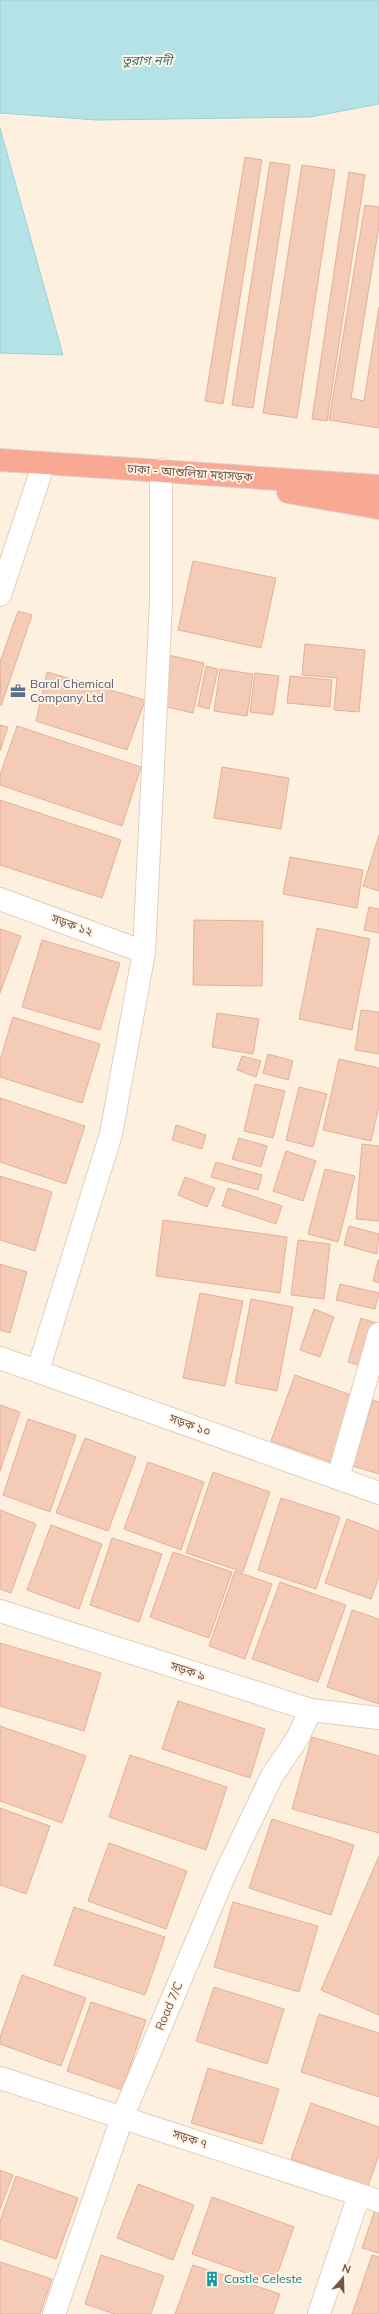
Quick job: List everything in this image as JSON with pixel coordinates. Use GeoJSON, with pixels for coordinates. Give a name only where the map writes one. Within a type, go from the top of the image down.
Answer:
{"type":"FeatureCollection","features":[{"type":"Feature","properties":{"kind":"highway","name":"ঢাকা - আশুলিয়া মহাসড়ক"},"geometry":{"type":"LineString","coordinates":[[0,460],[379,486]]}},
{"type":"Feature","properties":{"kind":"highway"},"geometry":{"type":"LineString","coordinates":[[160,470],[379,508]]}},
{"type":"Feature","properties":{"kind":"street"},"geometry":{"type":"LineString","coordinates":[[0,595],[44,463]]}},
{"type":"Feature","properties":{"kind":"street"},"geometry":{"type":"LineString","coordinates":[[38,1370],[111,1134],[144,952],[161,602],[160,470]]}},
{"type":"Feature","properties":{"kind":"street","name":"সড়ক ১২"},"geometry":{"type":"LineString","coordinates":[[0,899],[144,952]]}},
{"type":"Feature","properties":{"kind":"street"},"geometry":{"type":"LineString","coordinates":[[338,1478],[379,1334]]}},
{"type":"Feature","properties":{"kind":"street","name":"সড়ক ১০"},"geometry":{"type":"LineString","coordinates":[[0,1358],[38,1370],[379,1493]]}},
{"type":"Feature","properties":{"kind":"street","name":"সড়ক ৯"},"geometry":{"type":"LineString","coordinates":[[0,1611],[311,1710],[379,1718]]}},
{"type":"Feature","properties":{"kind":"street","name":"Road 7/C"},"geometry":{"type":"LineString","coordinates":[[54,2314],[122,2118],[225,1874],[272,1776],[297,1739],[311,1710]]}},
{"type":"Feature","properties":{"kind":"street","name":"সড়ক ৭"},"geometry":{"type":"LineString","coordinates":[[0,2078],[369,2198]]}},
{"type":"Feature","properties":{"kind":"street"},"geometry":{"type":"LineString","coordinates":[[319,2314],[369,2198]]}},
{"type":"Feature","properties":{"kind":"water","name":"তুরাগ নদী"},"geometry":{"type":"Polygon","coordinates":[[[0,0],[379,0],[379,104],[310,117],[97,120],[0,113],[0,0]]]}},
{"type":"Feature","properties":{"kind":"water"},"geometry":{"type":"Polygon","coordinates":[[[0,128],[63,355],[0,353],[0,128]]]}},
{"type":"Feature","properties":{"kind":"building"},"geometry":{"type":"Polygon","coordinates":[[[245,157],[262,160],[223,404],[205,401],[245,157]]]}},
{"type":"Feature","properties":{"kind":"building"},"geometry":{"type":"Polygon","coordinates":[[[270,162],[290,165],[253,408],[232,405],[270,162]]]}},
{"type":"Feature","properties":{"kind":"building"},"geometry":{"type":"Polygon","coordinates":[[[302,165],[335,170],[297,418],[263,413],[302,165]]]}},
{"type":"Feature","properties":{"kind":"building"},"geometry":{"type":"Polygon","coordinates":[[[349,172],[365,175],[327,421],[312,419],[349,172]]]}},
{"type":"Feature","properties":{"kind":"building"},"geometry":{"type":"Polygon","coordinates":[[[365,205],[379,207],[379,226],[351,398],[364,401],[379,307],[379,428],[329,420],[365,205]]]}},
{"type":"Feature","properties":{"kind":"building"},"geometry":{"type":"Polygon","coordinates":[[[193,561],[276,578],[261,648],[178,630],[193,561]]]}},
{"type":"Feature","properties":{"kind":"building"},"geometry":{"type":"Polygon","coordinates":[[[18,611],[32,615],[1,706],[0,662],[18,611]]]}},
{"type":"Feature","properties":{"kind":"building"},"geometry":{"type":"Polygon","coordinates":[[[305,644],[365,650],[359,712],[334,710],[337,678],[302,675],[305,644]]]}},
{"type":"Feature","properties":{"kind":"building"},"geometry":{"type":"Polygon","coordinates":[[[168,655],[204,663],[193,713],[158,705],[168,655]]]}},
{"type":"Feature","properties":{"kind":"building"},"geometry":{"type":"Polygon","coordinates":[[[206,666],[218,669],[209,709],[198,706],[206,666]]]}},
{"type":"Feature","properties":{"kind":"building"},"geometry":{"type":"Polygon","coordinates":[[[220,669],[253,674],[247,716],[214,711],[220,669]]]}},
{"type":"Feature","properties":{"kind":"building"},"geometry":{"type":"Polygon","coordinates":[[[47,672],[145,700],[127,750],[36,721],[47,672]]]}},
{"type":"Feature","properties":{"kind":"building"},"geometry":{"type":"Polygon","coordinates":[[[255,673],[279,676],[273,715],[250,712],[255,673]]]}},
{"type":"Feature","properties":{"kind":"building"},"geometry":{"type":"Polygon","coordinates":[[[290,676],[332,680],[330,707],[287,703],[290,676]]]}},
{"type":"Feature","properties":{"kind":"building"},"geometry":{"type":"Polygon","coordinates":[[[0,725],[8,727],[0,751],[0,725]]]}},
{"type":"Feature","properties":{"kind":"building"},"geometry":{"type":"Polygon","coordinates":[[[17,726],[141,767],[122,826],[0,785],[0,775],[17,726]]]}},
{"type":"Feature","properties":{"kind":"building"},"geometry":{"type":"Polygon","coordinates":[[[222,767],[289,778],[281,829],[214,818],[222,767]]]}},
{"type":"Feature","properties":{"kind":"building"},"geometry":{"type":"Polygon","coordinates":[[[0,800],[121,840],[102,898],[0,865],[0,800]]]}},
{"type":"Feature","properties":{"kind":"building"},"geometry":{"type":"Polygon","coordinates":[[[379,835],[379,891],[363,886],[379,835]]]}},
{"type":"Feature","properties":{"kind":"building"},"geometry":{"type":"Polygon","coordinates":[[[290,857],[363,870],[357,908],[283,894],[290,857]]]}},
{"type":"Feature","properties":{"kind":"building"},"geometry":{"type":"Polygon","coordinates":[[[369,907],[379,909],[379,933],[364,930],[369,907]]]}},
{"type":"Feature","properties":{"kind":"building"},"geometry":{"type":"Polygon","coordinates":[[[194,920],[263,921],[262,986],[193,985],[194,920]]]}},
{"type":"Feature","properties":{"kind":"building"},"geometry":{"type":"Polygon","coordinates":[[[317,928],[370,939],[352,1030],[299,1019],[317,928]]]}},
{"type":"Feature","properties":{"kind":"building"},"geometry":{"type":"Polygon","coordinates":[[[0,929],[21,936],[0,993],[0,929]]]}},
{"type":"Feature","properties":{"kind":"building"},"geometry":{"type":"Polygon","coordinates":[[[42,940],[120,963],[100,1030],[22,1007],[42,940]]]}},
{"type":"Feature","properties":{"kind":"building"},"geometry":{"type":"Polygon","coordinates":[[[361,1010],[379,1012],[379,1054],[355,1050],[361,1010]]]}},
{"type":"Feature","properties":{"kind":"building"},"geometry":{"type":"Polygon","coordinates":[[[217,1013],[259,1019],[253,1054],[212,1047],[217,1013]]]}},
{"type":"Feature","properties":{"kind":"building"},"geometry":{"type":"Polygon","coordinates":[[[13,1017],[100,1044],[82,1103],[0,1077],[0,1060],[13,1017]]]}},
{"type":"Feature","properties":{"kind":"building"},"geometry":{"type":"Polygon","coordinates":[[[268,1054],[293,1061],[288,1080],[263,1073],[268,1054]]]}},
{"type":"Feature","properties":{"kind":"building"},"geometry":{"type":"Polygon","coordinates":[[[242,1056],[261,1061],[256,1077],[237,1070],[242,1056]]]}},
{"type":"Feature","properties":{"kind":"building"},"geometry":{"type":"Polygon","coordinates":[[[339,1059],[379,1068],[379,1106],[371,1141],[323,1130],[339,1059]]]}},
{"type":"Feature","properties":{"kind":"building"},"geometry":{"type":"Polygon","coordinates":[[[255,1084],[285,1091],[273,1138],[244,1131],[255,1084]]]}},
{"type":"Feature","properties":{"kind":"building"},"geometry":{"type":"Polygon","coordinates":[[[299,1087],[327,1094],[313,1147],[286,1140],[299,1087]]]}},
{"type":"Feature","properties":{"kind":"building"},"geometry":{"type":"Polygon","coordinates":[[[0,1098],[85,1126],[66,1184],[0,1162],[0,1098]]]}},
{"type":"Feature","properties":{"kind":"building"},"geometry":{"type":"Polygon","coordinates":[[[176,1125],[206,1135],[202,1149],[172,1140],[176,1125]]]}},
{"type":"Feature","properties":{"kind":"building"},"geometry":{"type":"Polygon","coordinates":[[[239,1138],[267,1146],[261,1167],[232,1159],[239,1138]]]}},
{"type":"Feature","properties":{"kind":"building"},"geometry":{"type":"Polygon","coordinates":[[[362,1144],[379,1146],[379,1221],[356,1219],[362,1144]]]}},
{"type":"Feature","properties":{"kind":"building"},"geometry":{"type":"Polygon","coordinates":[[[286,1151],[316,1161],[303,1201],[273,1191],[286,1151]]]}},
{"type":"Feature","properties":{"kind":"building"},"geometry":{"type":"Polygon","coordinates":[[[216,1162],[262,1175],[258,1190],[211,1177],[216,1162]]]}},
{"type":"Feature","properties":{"kind":"building"},"geometry":{"type":"Polygon","coordinates":[[[325,1169],[355,1176],[338,1242],[308,1234],[325,1169]]]}},
{"type":"Feature","properties":{"kind":"building"},"geometry":{"type":"Polygon","coordinates":[[[0,1176],[52,1192],[35,1251],[0,1240],[0,1176]]]}},
{"type":"Feature","properties":{"kind":"building"},"geometry":{"type":"Polygon","coordinates":[[[185,1177],[215,1188],[207,1207],[178,1195],[185,1177]]]}},
{"type":"Feature","properties":{"kind":"building"},"geometry":{"type":"Polygon","coordinates":[[[228,1188],[282,1206],[276,1224],[222,1206],[228,1188]]]}},
{"type":"Feature","properties":{"kind":"building"},"geometry":{"type":"Polygon","coordinates":[[[163,1220],[287,1237],[280,1293],[156,1276],[163,1220]]]}},
{"type":"Feature","properties":{"kind":"building"},"geometry":{"type":"Polygon","coordinates":[[[349,1226],[379,1234],[377,1254],[344,1245],[349,1226]]]}},
{"type":"Feature","properties":{"kind":"building"},"geometry":{"type":"Polygon","coordinates":[[[298,1240],[330,1244],[324,1299],[291,1295],[298,1240]]]}},
{"type":"Feature","properties":{"kind":"building"},"geometry":{"type":"Polygon","coordinates":[[[379,1260],[379,1283],[373,1281],[379,1260]]]}},
{"type":"Feature","properties":{"kind":"building"},"geometry":{"type":"Polygon","coordinates":[[[0,1264],[27,1272],[10,1333],[0,1330],[0,1264]]]}},
{"type":"Feature","properties":{"kind":"building"},"geometry":{"type":"Polygon","coordinates":[[[340,1284],[379,1293],[375,1309],[336,1300],[340,1284]]]}},
{"type":"Feature","properties":{"kind":"building"},"geometry":{"type":"Polygon","coordinates":[[[200,1293],[243,1301],[225,1386],[183,1378],[200,1293]]]}},
{"type":"Feature","properties":{"kind":"building"},"geometry":{"type":"Polygon","coordinates":[[[251,1299],[293,1307],[277,1391],[235,1383],[251,1299]]]}},
{"type":"Feature","properties":{"kind":"building"},"geometry":{"type":"Polygon","coordinates":[[[314,1309],[334,1317],[320,1357],[300,1350],[314,1309]]]}},
{"type":"Feature","properties":{"kind":"building"},"geometry":{"type":"Polygon","coordinates":[[[361,1318],[379,1324],[379,1371],[348,1362],[361,1318]]]}},
{"type":"Feature","properties":{"kind":"building"},"geometry":{"type":"Polygon","coordinates":[[[295,1375],[357,1397],[334,1463],[271,1441],[295,1375]]]}},
{"type":"Feature","properties":{"kind":"building"},"geometry":{"type":"Polygon","coordinates":[[[373,1400],[379,1402],[379,1474],[353,1466],[373,1400]]]}},
{"type":"Feature","properties":{"kind":"building"},"geometry":{"type":"Polygon","coordinates":[[[0,1405],[20,1412],[0,1471],[0,1405]]]}},
{"type":"Feature","properties":{"kind":"building"},"geometry":{"type":"Polygon","coordinates":[[[28,1419],[76,1435],[50,1512],[3,1495],[28,1419]]]}},
{"type":"Feature","properties":{"kind":"building"},"geometry":{"type":"Polygon","coordinates":[[[85,1438],[136,1457],[108,1531],[56,1513],[85,1438]]]}},
{"type":"Feature","properties":{"kind":"building"},"geometry":{"type":"Polygon","coordinates":[[[148,1462],[204,1482],[181,1550],[124,1529],[148,1462]]]}},
{"type":"Feature","properties":{"kind":"building"},"geometry":{"type":"Polygon","coordinates":[[[213,1472],[270,1492],[243,1572],[186,1553],[213,1472]]]}},
{"type":"Feature","properties":{"kind":"building"},"geometry":{"type":"Polygon","coordinates":[[[281,1498],[340,1517],[316,1589],[258,1570],[281,1498]]]}},
{"type":"Feature","properties":{"kind":"building"},"geometry":{"type":"Polygon","coordinates":[[[0,1510],[36,1524],[11,1593],[0,1589],[0,1510]]]}},
{"type":"Feature","properties":{"kind":"building"},"geometry":{"type":"Polygon","coordinates":[[[347,1519],[379,1531],[379,1577],[371,1599],[325,1583],[347,1519]]]}},
{"type":"Feature","properties":{"kind":"building"},"geometry":{"type":"Polygon","coordinates":[[[51,1525],[102,1544],[79,1609],[27,1590],[51,1525]]]}},
{"type":"Feature","properties":{"kind":"building"},"geometry":{"type":"Polygon","coordinates":[[[112,1538],[162,1554],[139,1622],[90,1605],[112,1538]]]}},
{"type":"Feature","properties":{"kind":"building"},"geometry":{"type":"Polygon","coordinates":[[[173,1552],[232,1572],[209,1638],[150,1617],[173,1552]]]}},
{"type":"Feature","properties":{"kind":"building"},"geometry":{"type":"Polygon","coordinates":[[[235,1571],[272,1584],[245,1659],[209,1646],[235,1571]]]}},
{"type":"Feature","properties":{"kind":"building"},"geometry":{"type":"Polygon","coordinates":[[[280,1582],[346,1605],[318,1682],[252,1659],[280,1582]]]}},
{"type":"Feature","properties":{"kind":"building"},"geometry":{"type":"Polygon","coordinates":[[[352,1610],[379,1619],[379,1704],[327,1687],[352,1610]]]}},
{"type":"Feature","properties":{"kind":"building"},"geometry":{"type":"Polygon","coordinates":[[[0,1643],[101,1673],[84,1731],[0,1706],[0,1643]]]}},
{"type":"Feature","properties":{"kind":"building"},"geometry":{"type":"Polygon","coordinates":[[[178,1701],[265,1729],[250,1778],[162,1749],[178,1701]]]}},
{"type":"Feature","properties":{"kind":"building"},"geometry":{"type":"Polygon","coordinates":[[[0,1726],[86,1756],[62,1823],[0,1801],[0,1726]]]}},
{"type":"Feature","properties":{"kind":"building"},"geometry":{"type":"Polygon","coordinates":[[[312,1737],[379,1756],[379,1833],[292,1809],[312,1737]]]}},
{"type":"Feature","properties":{"kind":"building"},"geometry":{"type":"Polygon","coordinates":[[[130,1755],[227,1787],[206,1850],[109,1817],[130,1755]]]}},
{"type":"Feature","properties":{"kind":"building"},"geometry":{"type":"Polygon","coordinates":[[[0,1808],[50,1826],[26,1894],[0,1885],[0,1808]]]}},
{"type":"Feature","properties":{"kind":"building"},"geometry":{"type":"Polygon","coordinates":[[[272,1819],[354,1845],[331,1915],[249,1888],[272,1819]]]}},
{"type":"Feature","properties":{"kind":"building"},"geometry":{"type":"Polygon","coordinates":[[[109,1843],[187,1871],[166,1929],[88,1901],[109,1843]]]}},
{"type":"Feature","properties":{"kind":"building"},"geometry":{"type":"Polygon","coordinates":[[[379,1856],[379,2015],[321,1990],[379,1856]]]}},
{"type":"Feature","properties":{"kind":"building"},"geometry":{"type":"Polygon","coordinates":[[[233,1902],[318,1926],[299,1992],[214,1967],[233,1902]]]}},
{"type":"Feature","properties":{"kind":"building"},"geometry":{"type":"Polygon","coordinates":[[[74,1907],[165,1937],[145,1995],[54,1965],[74,1907]]]}},
{"type":"Feature","properties":{"kind":"building"},"geometry":{"type":"Polygon","coordinates":[[[22,1975],[86,1998],[61,2066],[0,2044],[0,2037],[22,1975]]]}},
{"type":"Feature","properties":{"kind":"building"},"geometry":{"type":"Polygon","coordinates":[[[214,1987],[284,2009],[267,2064],[196,2041],[214,1987]]]}},
{"type":"Feature","properties":{"kind":"building"},"geometry":{"type":"Polygon","coordinates":[[[91,2002],[146,2020],[122,2090],[67,2071],[91,2002]]]}},
{"type":"Feature","properties":{"kind":"building"},"geometry":{"type":"Polygon","coordinates":[[[319,2014],[379,2033],[379,2097],[301,2072],[319,2014]]]}},
{"type":"Feature","properties":{"kind":"building"},"geometry":{"type":"Polygon","coordinates":[[[208,2068],[279,2089],[262,2144],[191,2123],[208,2068]]]}},
{"type":"Feature","properties":{"kind":"building"},"geometry":{"type":"Polygon","coordinates":[[[311,2103],[379,2127],[379,2155],[368,2186],[291,2159],[311,2103]]]}},
{"type":"Feature","properties":{"kind":"building"},"geometry":{"type":"Polygon","coordinates":[[[0,2170],[13,2175],[0,2209],[0,2170]]]}},
{"type":"Feature","properties":{"kind":"building"},"geometry":{"type":"Polygon","coordinates":[[[16,2176],[78,2198],[56,2259],[0,2239],[0,2221],[16,2176]]]}},
{"type":"Feature","properties":{"kind":"building"},"geometry":{"type":"Polygon","coordinates":[[[138,2184],[194,2205],[173,2260],[117,2238],[138,2184]]]}},
{"type":"Feature","properties":{"kind":"building"},"geometry":{"type":"Polygon","coordinates":[[[212,2197],[294,2227],[274,2283],[192,2254],[212,2197]]]}},
{"type":"Feature","properties":{"kind":"building"},"geometry":{"type":"Polygon","coordinates":[[[375,2210],[379,2212],[379,2253],[362,2248],[375,2210]]]}},
{"type":"Feature","properties":{"kind":"building"},"geometry":{"type":"Polygon","coordinates":[[[101,2255],[164,2276],[151,2314],[115,2314],[85,2304],[101,2255]]]}},
{"type":"Feature","properties":{"kind":"building"},"geometry":{"type":"Polygon","coordinates":[[[372,2255],[379,2257],[379,2314],[352,2314],[372,2255]]]}},
{"type":"Feature","properties":{"kind":"building"},"geometry":{"type":"Polygon","coordinates":[[[0,2262],[52,2279],[40,2314],[0,2314],[0,2262]]]}},
{"type":"Feature","properties":{"kind":"building","name":"Castle Celeste"},"geometry":{"type":"Polygon","coordinates":[[[193,2265],[280,2294],[273,2314],[175,2314],[193,2265]]]}},
{"type":"Feature","properties":{"kind":"place","name":"Baral Chemical Company Ltd"},"geometry":{"type":"Point","coordinates":[18,691]}},
{"type":"Feature","properties":{"kind":"place","name":"Castle Celeste"},"geometry":{"type":"Point","coordinates":[212,2279]}}]}
